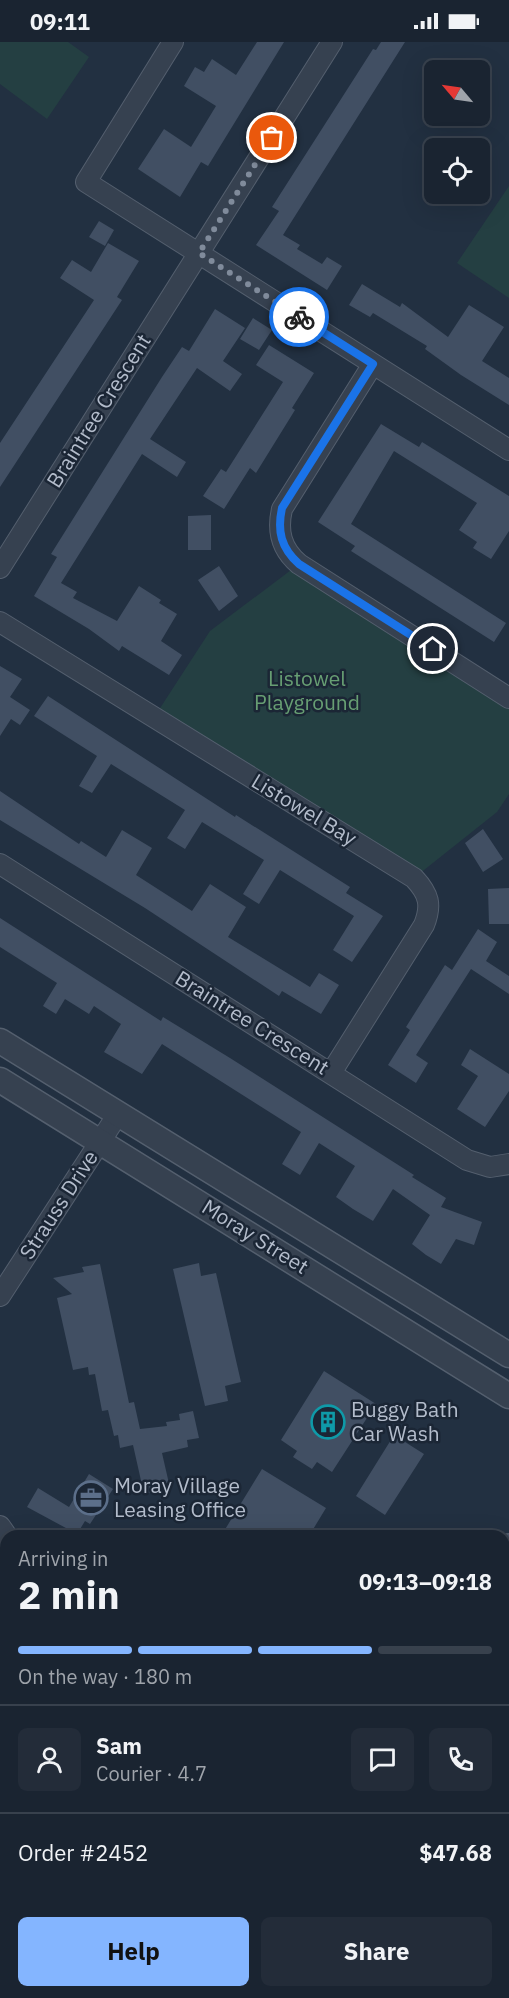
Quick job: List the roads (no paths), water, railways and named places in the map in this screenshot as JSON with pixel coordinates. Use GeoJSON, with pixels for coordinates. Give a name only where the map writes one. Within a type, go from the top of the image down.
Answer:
{"type":"FeatureCollection","features":[{"type":"Feature","properties":{"kind":"street"},"geometry":{"type":"LineString","coordinates":[[173,42],[86,182],[509,450]]}},
{"type":"Feature","properties":{"kind":"street","name":"Braintree Crescent"},"geometry":{"type":"LineString","coordinates":[[0,568],[332,42]]}},
{"type":"Feature","properties":{"kind":"street"},"geometry":{"type":"LineString","coordinates":[[373,364],[282,508],[279,526],[284,547],[299,564],[509,698]]}},
{"type":"Feature","properties":{"kind":"street","name":"Listowel Bay"},"geometry":{"type":"LineString","coordinates":[[0,622],[414,878],[423,888],[429,897],[430,910],[424,925],[331,1073]]}},
{"type":"Feature","properties":{"kind":"street","name":"Braintree Crescent"},"geometry":{"type":"LineString","coordinates":[[0,864],[467,1160],[490,1167],[509,1164]]}},
{"type":"Feature","properties":{"kind":"street","name":"Moray Street"},"geometry":{"type":"LineString","coordinates":[[0,1041],[509,1355]]}},
{"type":"Feature","properties":{"kind":"street","name":"Moray Street"},"geometry":{"type":"LineString","coordinates":[[0,1080],[509,1396]]}},
{"type":"Feature","properties":{"kind":"street","name":"Strauss Drive"},"geometry":{"type":"LineString","coordinates":[[0,1296],[117,1114]]}},
{"type":"Feature","properties":{"kind":"place","name":"Buggy Bath Car Wash"},"geometry":{"type":"Point","coordinates":[328,1422]}},
{"type":"Feature","properties":{"kind":"place","name":"Moray Village Leasing Office"},"geometry":{"type":"Point","coordinates":[91,1498]}},
{"type":"Feature","properties":{"kind":"park label","name":"Listowel Playground"},"geometry":{"type":"Point","coordinates":[307,691]}}]}
